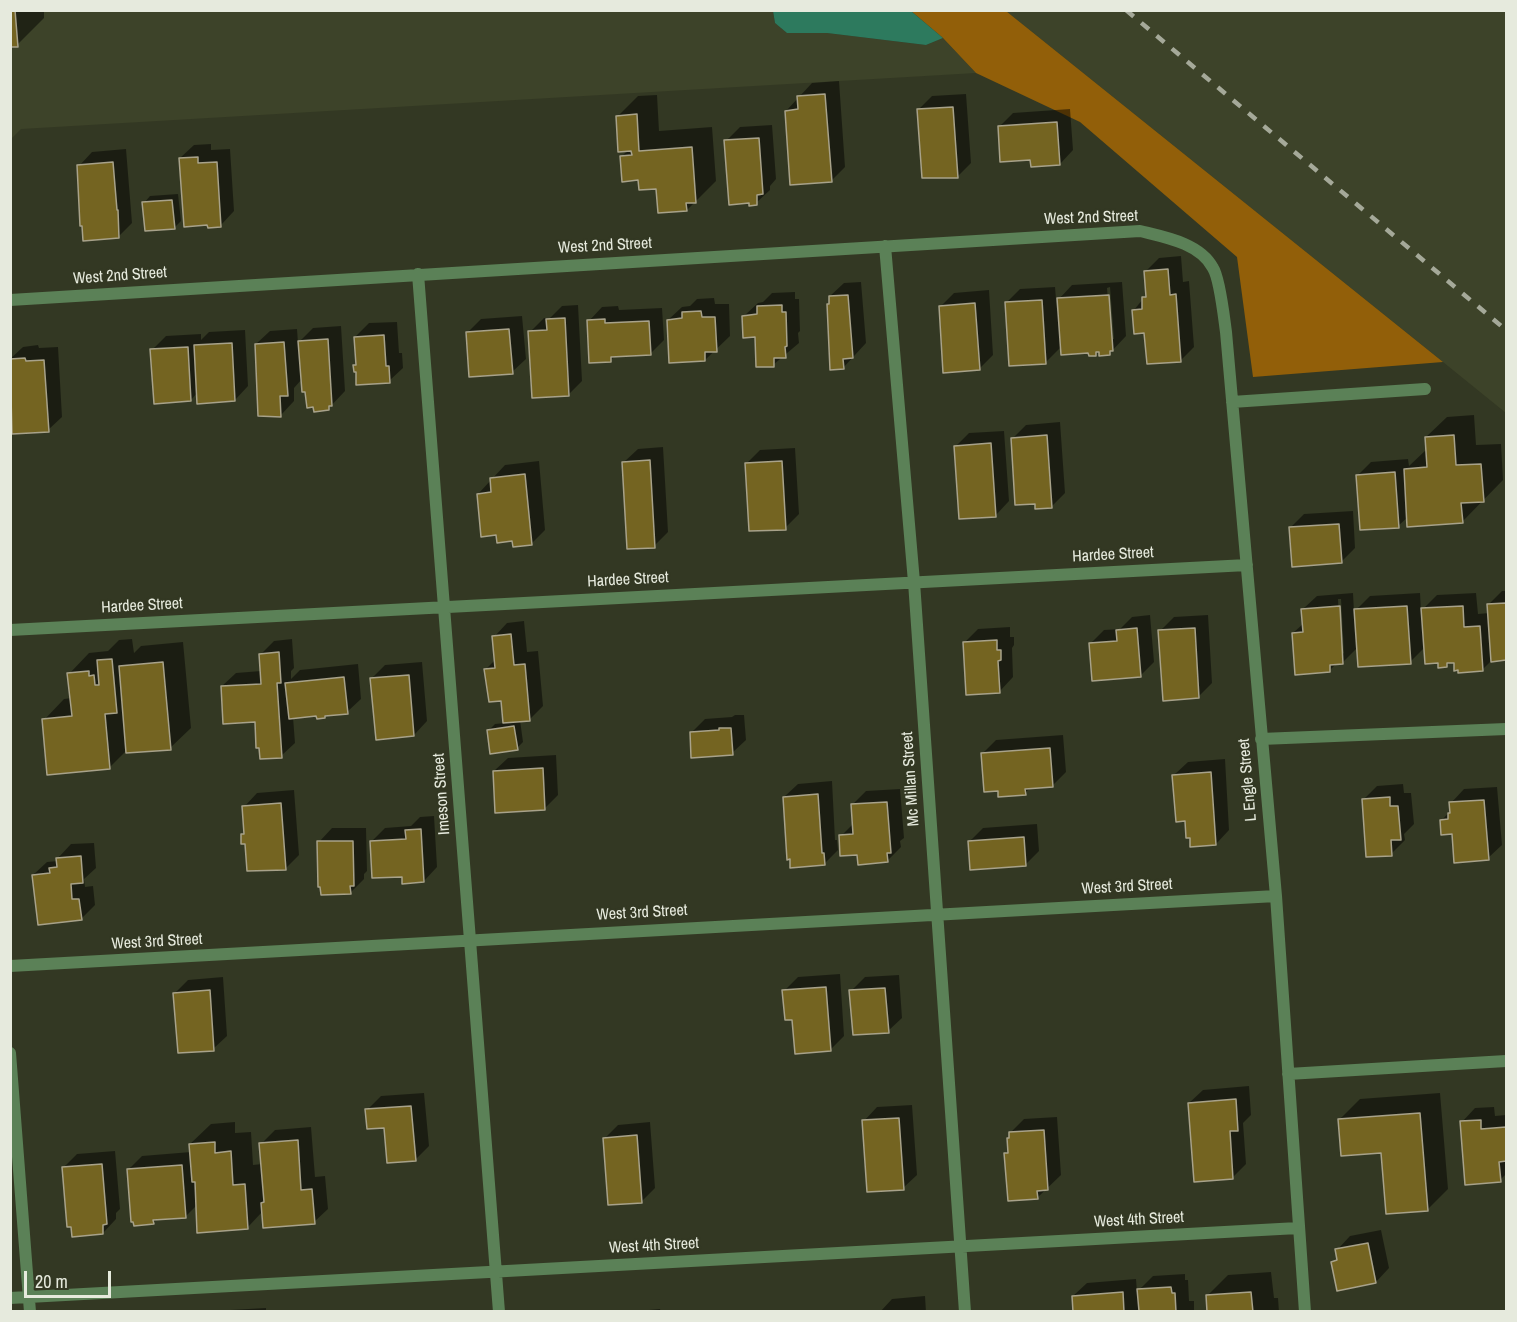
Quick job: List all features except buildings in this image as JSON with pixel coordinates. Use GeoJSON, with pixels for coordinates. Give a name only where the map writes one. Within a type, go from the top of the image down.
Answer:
{"type":"FeatureCollection","features":[{"type":"Feature","properties":{"kind":"street","name":"West 2nd Street"},"geometry":{"type":"LineString","coordinates":[[10,300],[1140,231],[1172,238],[1198,252]]}},
{"type":"Feature","properties":{"kind":"street","name":"Mc Millan Street"},"geometry":{"type":"LineString","coordinates":[[885,246],[914,582],[965,1311]]}},
{"type":"Feature","properties":{"kind":"street","name":"L Engle Street"},"geometry":{"type":"LineString","coordinates":[[1198,252],[1214,268],[1226,332],[1276,896],[1305,1311]]}},
{"type":"Feature","properties":{"kind":"street","name":"Imeson Street"},"geometry":{"type":"LineString","coordinates":[[418,274],[498,1311]]}},
{"type":"Feature","properties":{"kind":"street"},"geometry":{"type":"LineString","coordinates":[[1232,402],[1425,389]]}},
{"type":"Feature","properties":{"kind":"street","name":"Hardee Street"},"geometry":{"type":"LineString","coordinates":[[10,630],[1247,565]]}},
{"type":"Feature","properties":{"kind":"street"},"geometry":{"type":"LineString","coordinates":[[1261,739],[1506,729]]}},
{"type":"Feature","properties":{"kind":"street","name":"West 3rd Street"},"geometry":{"type":"LineString","coordinates":[[10,966],[1276,896]]}},
{"type":"Feature","properties":{"kind":"street"},"geometry":{"type":"LineString","coordinates":[[10,1053],[30,1311]]}},
{"type":"Feature","properties":{"kind":"street"},"geometry":{"type":"LineString","coordinates":[[1288,1074],[1506,1061]]}},
{"type":"Feature","properties":{"kind":"street","name":"West 4th Street"},"geometry":{"type":"LineString","coordinates":[[10,1298],[1298,1228]]}},
{"type":"Feature","properties":{"kind":"shaded area"},"geometry":{"type":"Polygon","coordinates":[[[11,11],[773,11],[775,23],[787,33],[827,33],[926,45],[943,38],[976,73],[21,129],[11,139],[11,11]]]}},
{"type":"Feature","properties":{"kind":"shaded area"},"geometry":{"type":"Polygon","coordinates":[[[773,11],[911,11],[943,38],[926,45],[827,33],[787,33],[775,23],[773,11]]]}},
{"type":"Feature","properties":{"kind":"shaded area"},"geometry":{"type":"Polygon","coordinates":[[[911,11],[1006,11],[1443,362],[1253,377],[1237,257],[1080,122],[976,73],[943,38],[911,11]]]}},
{"type":"Feature","properties":{"kind":"shaded area"},"geometry":{"type":"Polygon","coordinates":[[[1006,11],[1506,11],[1506,413],[1443,362],[1006,11]]]}},
{"type":"Feature","properties":{"kind":"railway"},"geometry":{"type":"LineString","coordinates":[[1126,10],[1506,330]]}}]}
